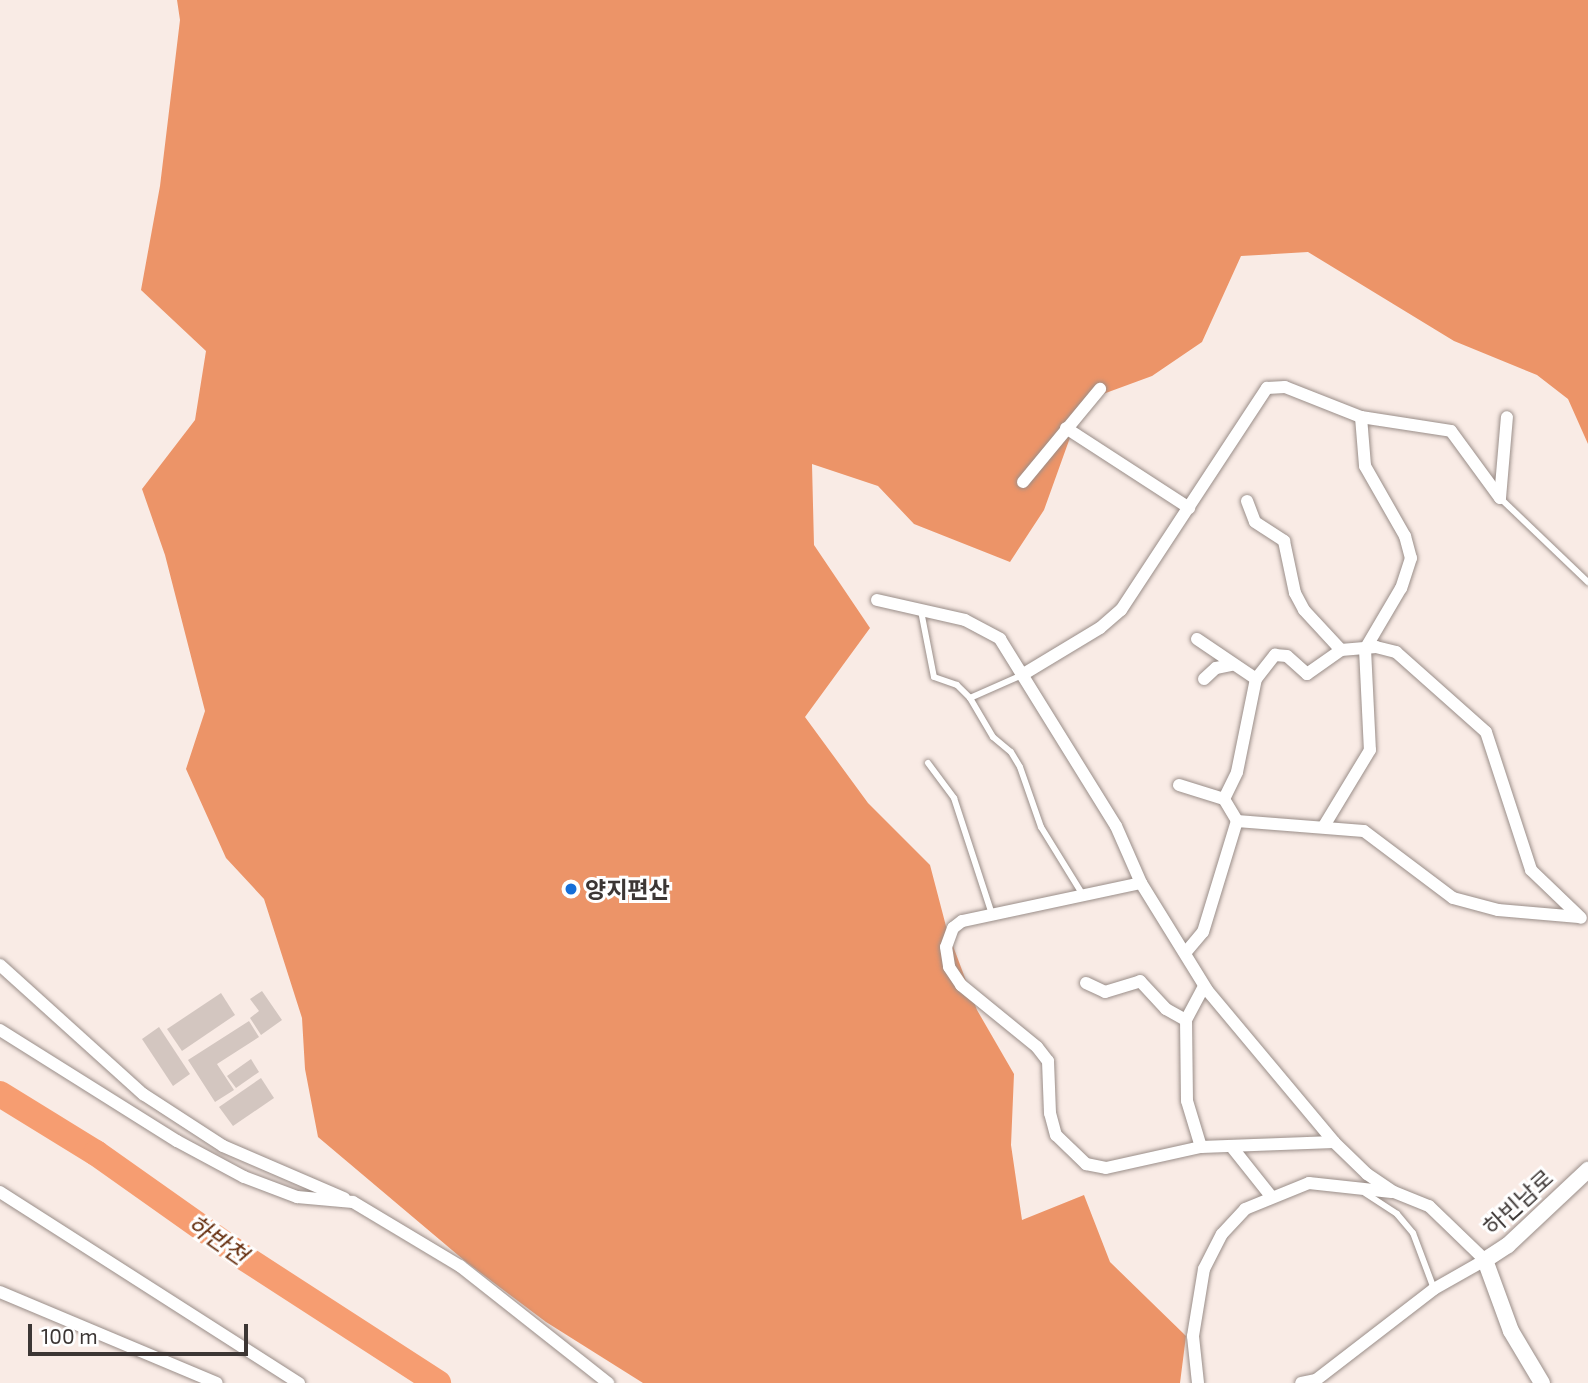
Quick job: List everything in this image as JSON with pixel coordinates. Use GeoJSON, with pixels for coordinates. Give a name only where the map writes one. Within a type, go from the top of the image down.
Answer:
{"type":"FeatureCollection","features":[{"type":"Feature","properties":{"kind":"street"},"geometry":{"type":"LineString","coordinates":[[1022,675],[1100,628],[1121,610],[1267,388],[1285,387],[1361,417],[1451,431],[1500,498]]}},
{"type":"Feature","properties":{"kind":"street"},"geometry":{"type":"LineString","coordinates":[[1023,482],[1100,389]]}},
{"type":"Feature","properties":{"kind":"street"},"geometry":{"type":"LineString","coordinates":[[1324,826],[1370,750],[1365,649],[1404,581],[1411,558],[1405,536],[1365,466],[1361,417]]}},
{"type":"Feature","properties":{"kind":"street"},"geometry":{"type":"LineString","coordinates":[[1500,498],[1507,417]]}},
{"type":"Feature","properties":{"kind":"street"},"geometry":{"type":"LineString","coordinates":[[1066,428],[1189,508]]}},
{"type":"Feature","properties":{"kind":"street"},"geometry":{"type":"LineString","coordinates":[[1247,501],[1255,522],[1284,541],[1295,593],[1304,610],[1341,650]]}},
{"type":"Feature","properties":{"kind":"street"},"geometry":{"type":"LineString","coordinates":[[877,600],[983,627],[1000,639],[1116,826],[1141,883],[1186,952],[1204,986],[1334,1142],[1394,1192]]}},
{"type":"Feature","properties":{"kind":"street"},"geometry":{"type":"LineString","coordinates":[[1197,639],[1256,679]]}},
{"type":"Feature","properties":{"kind":"street"},"geometry":{"type":"LineString","coordinates":[[1224,799],[1237,772],[1256,679],[1275,655],[1287,656],[1307,674],[1341,650],[1396,652],[1410,660],[1486,732],[1531,870],[1585,918]]}},
{"type":"Feature","properties":{"kind":"street"},"geometry":{"type":"LineString","coordinates":[[1204,679],[1216,668],[1232,665]]}},
{"type":"Feature","properties":{"kind":"street"},"geometry":{"type":"LineString","coordinates":[[1178,785],[1224,799],[1237,821],[1203,932],[1186,952]]}},
{"type":"Feature","properties":{"kind":"street"},"geometry":{"type":"LineString","coordinates":[[1237,821],[1324,826],[1377,837],[1453,898],[1499,910],[1585,918]]}},
{"type":"Feature","properties":{"kind":"street"},"geometry":{"type":"LineString","coordinates":[[1141,883],[992,914],[953,928],[946,947],[949,967],[980,1004],[1037,1047],[1048,1061],[1050,1114],[1056,1135],[1070,1152],[1086,1164],[1106,1168],[1201,1147],[1334,1142]]}},
{"type":"Feature","properties":{"kind":"street"},"geometry":{"type":"LineString","coordinates":[[0,965],[143,1094],[222,1146],[353,1202],[460,1266],[608,1383]]}},
{"type":"Feature","properties":{"kind":"street"},"geometry":{"type":"LineString","coordinates":[[1086,983],[1105,992],[1140,981],[1166,1009],[1186,1020]]}},
{"type":"Feature","properties":{"kind":"street"},"geometry":{"type":"LineString","coordinates":[[1201,1147],[1187,1101],[1186,1020],[1204,986]]}},
{"type":"Feature","properties":{"kind":"street"},"geometry":{"type":"LineString","coordinates":[[0,1030],[177,1141],[244,1177],[297,1197],[353,1202]]}},
{"type":"Feature","properties":{"kind":"street"},"geometry":{"type":"LineString","coordinates":[[1231,1146],[1270,1195]]}},
{"type":"Feature","properties":{"kind":"street","name":"하빈남로"},"geometry":{"type":"LineString","coordinates":[[1542,1383],[1511,1331],[1485,1261],[1508,1245],[1588,1170]]}},
{"type":"Feature","properties":{"kind":"street"},"geometry":{"type":"LineString","coordinates":[[1198,1383],[1195,1307],[1204,1269],[1222,1234],[1245,1209],[1270,1195],[1309,1183],[1351,1185],[1394,1192],[1429,1206],[1485,1261],[1434,1289],[1316,1380],[1301,1383]]}},
{"type":"Feature","properties":{"kind":"street"},"geometry":{"type":"LineString","coordinates":[[0,1192],[299,1383]]}},
{"type":"Feature","properties":{"kind":"street"},"geometry":{"type":"LineString","coordinates":[[0,1292],[217,1383]]}},
{"type":"Feature","properties":{"kind":"lane"},"geometry":{"type":"LineString","coordinates":[[1500,498],[1588,583]]}},
{"type":"Feature","properties":{"kind":"lane"},"geometry":{"type":"LineString","coordinates":[[921,611],[930,671],[957,685],[970,698],[993,737],[1020,766],[1041,827],[1084,897]]}},
{"type":"Feature","properties":{"kind":"lane"},"geometry":{"type":"LineString","coordinates":[[970,698],[1022,675]]}},
{"type":"Feature","properties":{"kind":"lane"},"geometry":{"type":"LineString","coordinates":[[928,763],[954,798],[992,914]]}},
{"type":"Feature","properties":{"kind":"lane"},"geometry":{"type":"LineString","coordinates":[[1351,1185],[1397,1214],[1413,1233],[1434,1289]]}},
{"type":"Feature","properties":{"kind":"shaded area"},"geometry":{"type":"Polygon","coordinates":[[[177,0],[1588,0],[1588,444],[1568,399],[1537,375],[1454,341],[1308,252],[1241,256],[1202,342],[1152,376],[1103,394],[1072,432],[1044,510],[1010,562],[914,524],[878,486],[812,464],[814,545],[870,628],[805,717],[868,803],[930,865],[947,930],[977,1010],[1014,1074],[1011,1145],[1022,1220],[1084,1195],[1110,1262],[1186,1336],[1180,1383],[643,1383],[546,1322],[465,1261],[318,1137],[305,1069],[302,1018],[264,899],[226,858],[186,769],[205,711],[165,555],[142,489],[195,420],[206,351],[141,290],[160,186],[180,20],[177,0]]]}},
{"type":"Feature","properties":{"kind":"building"},"geometry":{"type":"Polygon","coordinates":[[[262,991],[282,1020],[261,1035],[250,1018],[259,1011],[250,999],[262,991]]]}},
{"type":"Feature","properties":{"kind":"building"},"geometry":{"type":"Polygon","coordinates":[[[221,993],[235,1015],[182,1051],[167,1029],[221,993]]]}},
{"type":"Feature","properties":{"kind":"building"},"geometry":{"type":"Polygon","coordinates":[[[249,1021],[259,1037],[217,1064],[234,1090],[215,1102],[188,1060],[249,1021]]]}},
{"type":"Feature","properties":{"kind":"building"},"geometry":{"type":"Polygon","coordinates":[[[159,1027],[190,1074],[173,1086],[142,1039],[159,1027]]]}},
{"type":"Feature","properties":{"kind":"building"},"geometry":{"type":"Polygon","coordinates":[[[251,1059],[259,1072],[236,1088],[227,1076],[251,1059]]]}},
{"type":"Feature","properties":{"kind":"building"},"geometry":{"type":"Polygon","coordinates":[[[261,1078],[274,1098],[233,1126],[219,1107],[261,1078]]]}},
{"type":"Feature","properties":{"kind":"waterway","name":"하반천"},"geometry":{"type":"LineString","coordinates":[[0,1094],[96,1153],[240,1255],[438,1383]]}},
{"type":"Feature","properties":{"kind":"place","name":"양지편산"},"geometry":{"type":"Point","coordinates":[571,889]}}]}
